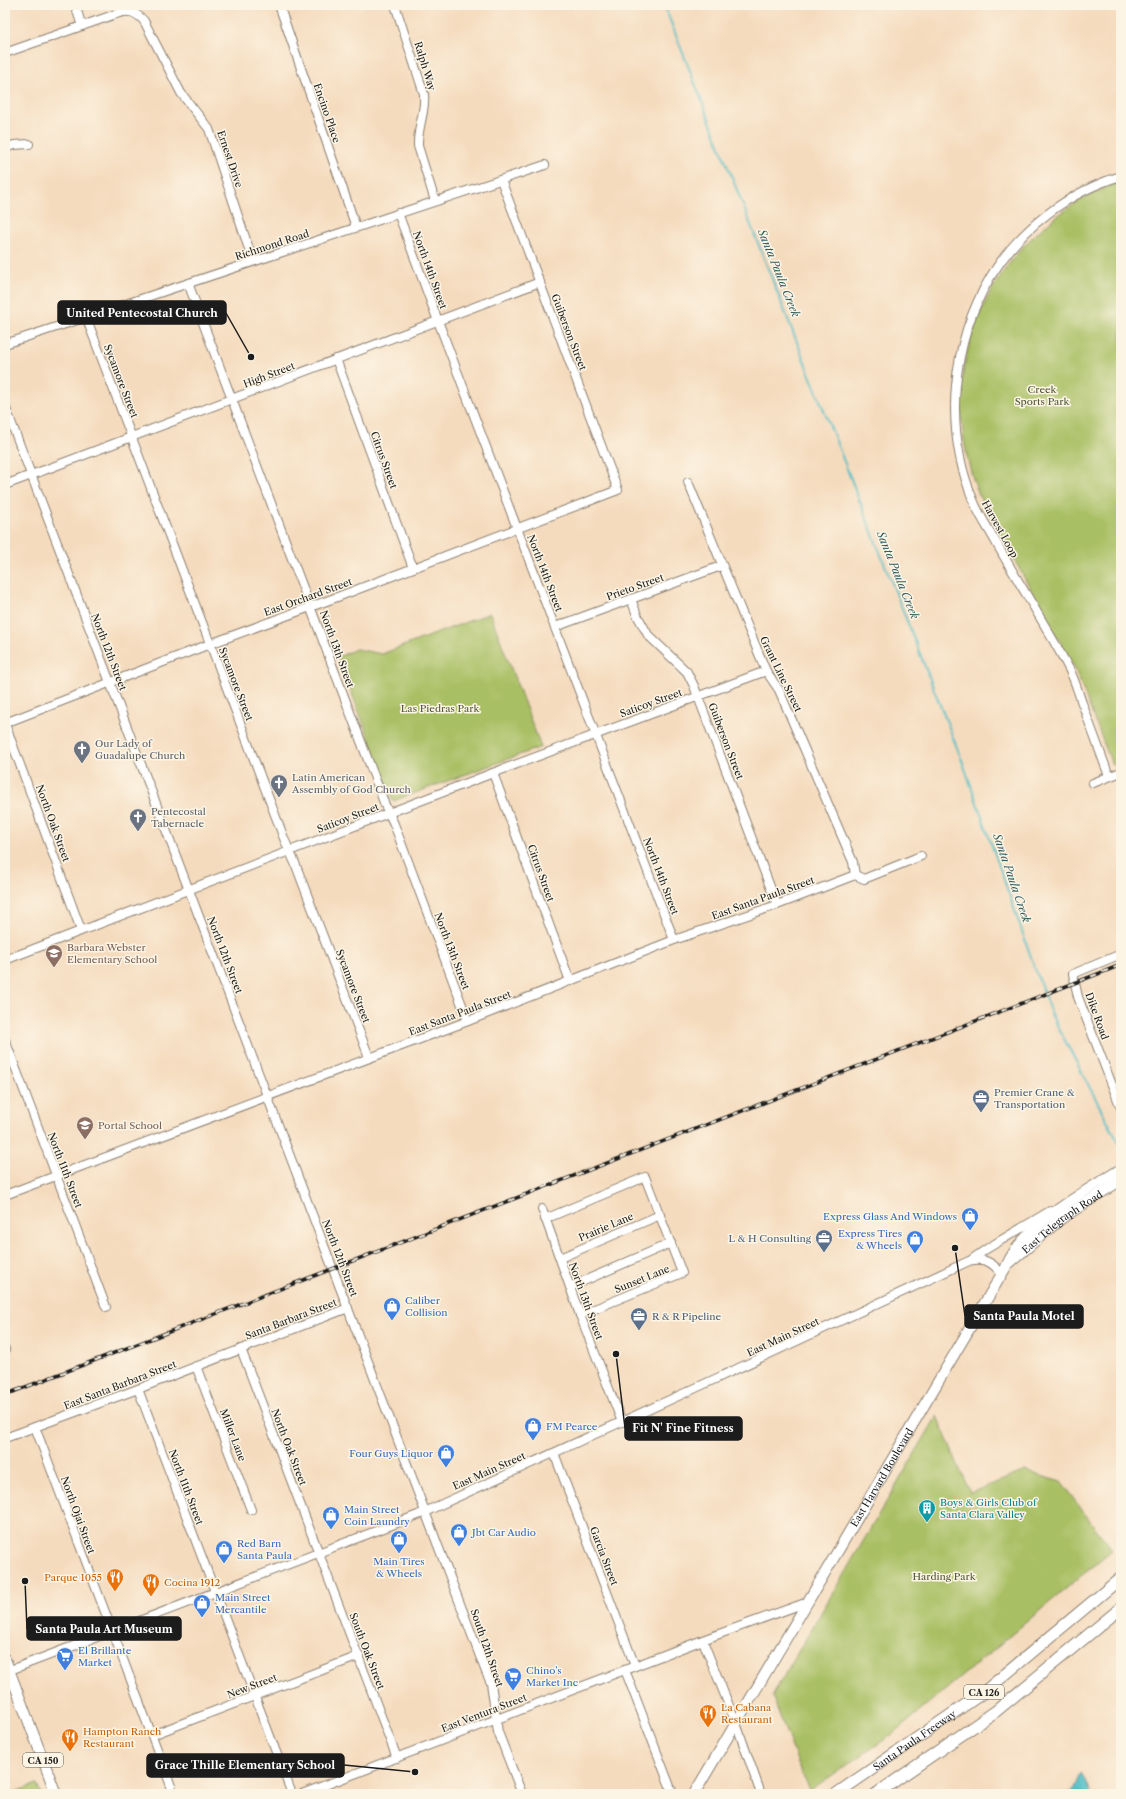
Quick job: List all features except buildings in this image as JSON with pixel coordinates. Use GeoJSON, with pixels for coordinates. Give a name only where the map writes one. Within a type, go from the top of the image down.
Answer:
{"type":"FeatureCollection","features":[{"type":"Feature","properties":{"kind":"highway","name":"Santa Paula Freeway"},"geometry":{"type":"LineString","coordinates":[[836,1794],[984,1692],[1121,1578]]}},
{"type":"Feature","properties":{"kind":"highway","name":"CA 126"},"geometry":{"type":"LineString","coordinates":[[876,1794],[996,1711],[1121,1608]]}},
{"type":"Feature","properties":{"kind":"main road","name":"East Telegraph Road"},"geometry":{"type":"LineString","coordinates":[[1099,1189],[1121,1169]]}},
{"type":"Feature","properties":{"kind":"main road","name":"East Telegraph Road"},"geometry":{"type":"LineString","coordinates":[[1099,1189],[1121,1180]]}},
{"type":"Feature","properties":{"kind":"main road","name":"East Harvard Boulevard"},"geometry":{"type":"LineString","coordinates":[[694,1794],[1014,1250],[1034,1228],[1099,1189]]}},
{"type":"Feature","properties":{"kind":"main road","name":"CA 150"},"geometry":{"type":"LineString","coordinates":[[5,1659],[7,1671],[56,1794]]}},
{"type":"Feature","properties":{"kind":"street"},"geometry":{"type":"LineString","coordinates":[[5,53],[82,26],[75,5]]}},
{"type":"Feature","properties":{"kind":"street","name":"Encino Place"},"geometry":{"type":"LineString","coordinates":[[279,5],[356,227]]}},
{"type":"Feature","properties":{"kind":"street","name":"Ralph Way"},"geometry":{"type":"LineString","coordinates":[[396,8],[424,94],[425,107],[418,139],[418,146],[435,200]]}},
{"type":"Feature","properties":{"kind":"street","name":"Ernest Drive"},"geometry":{"type":"LineString","coordinates":[[82,26],[125,11],[132,12],[144,21],[181,93],[209,129],[253,261]]}},
{"type":"Feature","properties":{"kind":"street"},"geometry":{"type":"LineString","coordinates":[[5,148],[14,145],[29,144]]}},
{"type":"Feature","properties":{"kind":"street","name":"Richmond Road"},"geometry":{"type":"LineString","coordinates":[[5,344],[435,200],[545,165]]}},
{"type":"Feature","properties":{"kind":"street","name":"Harvest Loop"},"geometry":{"type":"LineString","coordinates":[[1109,776],[1070,671],[974,502],[960,449],[955,406],[958,364],[966,331],[977,303],[996,269],[1015,244],[1042,218],[1084,191],[1121,176]]}},
{"type":"Feature","properties":{"kind":"street","name":"Guiberson Street"},"geometry":{"type":"LineString","coordinates":[[501,180],[618,490]]}},
{"type":"Feature","properties":{"kind":"street","name":"North 14th Street"},"geometry":{"type":"LineString","coordinates":[[398,213],[674,940]]}},
{"type":"Feature","properties":{"kind":"street","name":"High Street"},"geometry":{"type":"LineString","coordinates":[[5,485],[540,282]]}},
{"type":"Feature","properties":{"kind":"street","name":"North 13th Street"},"geometry":{"type":"LineString","coordinates":[[188,283],[468,1021]]}},
{"type":"Feature","properties":{"kind":"street","name":"Sycamore Street"},"geometry":{"type":"LineString","coordinates":[[86,317],[289,852],[369,1058]]}},
{"type":"Feature","properties":{"kind":"street","name":"Citrus Street"},"geometry":{"type":"LineString","coordinates":[[336,359],[414,568]]}},
{"type":"Feature","properties":{"kind":"street","name":"North 12th Street"},"geometry":{"type":"LineString","coordinates":[[5,406],[426,1511]]}},
{"type":"Feature","properties":{"kind":"street","name":"Grant Line Street"},"geometry":{"type":"LineString","coordinates":[[688,482],[721,566],[766,671],[782,697],[853,862],[855,875]]}},
{"type":"Feature","properties":{"kind":"street","name":"East Orchard Street"},"geometry":{"type":"LineString","coordinates":[[5,723],[618,490]]}},
{"type":"Feature","properties":{"kind":"street","name":"Prieto Street"},"geometry":{"type":"LineString","coordinates":[[556,627],[721,566]]}},
{"type":"Feature","properties":{"kind":"street","name":"Guiberson Street"},"geometry":{"type":"LineString","coordinates":[[631,599],[637,615],[648,635],[687,672],[698,697],[777,905]]}},
{"type":"Feature","properties":{"kind":"street","name":"Saticoy Street"},"geometry":{"type":"LineString","coordinates":[[5,960],[493,773],[766,671]]}},
{"type":"Feature","properties":{"kind":"street","name":"North Oak Street"},"geometry":{"type":"LineString","coordinates":[[5,723],[82,930]]}},
{"type":"Feature","properties":{"kind":"street"},"geometry":{"type":"LineString","coordinates":[[1093,783],[1121,772]]}},
{"type":"Feature","properties":{"kind":"street","name":"Citrus Street"},"geometry":{"type":"LineString","coordinates":[[493,773],[570,980]]}},
{"type":"Feature","properties":{"kind":"street","name":"East Santa Paula Street"},"geometry":{"type":"LineString","coordinates":[[5,1195],[267,1095],[468,1021],[674,940],[777,905],[855,875],[864,879],[921,856]]}},
{"type":"Feature","properties":{"kind":"street","name":"Dike Road"},"geometry":{"type":"LineString","coordinates":[[1121,954],[1073,974],[1078,998],[1121,1108]]}},
{"type":"Feature","properties":{"kind":"street","name":"North 11th Street"},"geometry":{"type":"LineString","coordinates":[[5,1040],[106,1307]]}},
{"type":"Feature","properties":{"kind":"street"},"geometry":{"type":"LineString","coordinates":[[545,1219],[645,1177],[671,1243],[570,1287]]}},
{"type":"Feature","properties":{"kind":"street","name":"East Telegraph Road"},"geometry":{"type":"LineString","coordinates":[[1012,1235],[1099,1189]]}},
{"type":"Feature","properties":{"kind":"street","name":"North 13th Street"},"geometry":{"type":"LineString","coordinates":[[542,1209],[580,1315],[622,1422]]}},
{"type":"Feature","properties":{"kind":"street","name":"Prairie Lane"},"geometry":{"type":"LineString","coordinates":[[560,1258],[660,1215]]}},
{"type":"Feature","properties":{"kind":"street","name":"East Main Street"},"geometry":{"type":"LineString","coordinates":[[7,1671],[426,1511],[969,1261],[988,1248],[1012,1235]]}},
{"type":"Feature","properties":{"kind":"street","name":"Sunset Lane"},"geometry":{"type":"LineString","coordinates":[[580,1315],[682,1273],[671,1243]]}},
{"type":"Feature","properties":{"kind":"street","name":"East Main Street"},"geometry":{"type":"LineString","coordinates":[[969,1261],[979,1259],[989,1261],[1003,1270]]}},
{"type":"Feature","properties":{"kind":"street","name":"Santa Barbara Street"},"geometry":{"type":"LineString","coordinates":[[241,1349],[348,1308]]}},
{"type":"Feature","properties":{"kind":"street","name":"North Oak Street"},"geometry":{"type":"LineString","coordinates":[[241,1349],[319,1552]]}},
{"type":"Feature","properties":{"kind":"street","name":"East Santa Barbara Street"},"geometry":{"type":"LineString","coordinates":[[5,1438],[241,1349]]}},
{"type":"Feature","properties":{"kind":"street","name":"Miller Lane"},"geometry":{"type":"LineString","coordinates":[[196,1366],[251,1510]]}},
{"type":"Feature","properties":{"kind":"street","name":"North 11th Street"},"geometry":{"type":"LineString","coordinates":[[138,1389],[292,1794]]}},
{"type":"Feature","properties":{"kind":"street","name":"North Ojai Street"},"geometry":{"type":"LineString","coordinates":[[35,1427],[174,1794]]}},
{"type":"Feature","properties":{"kind":"street","name":"Garcia Street"},"geometry":{"type":"LineString","coordinates":[[554,1453],[635,1666]]}},
{"type":"Feature","properties":{"kind":"street","name":"South 12th Street"},"geometry":{"type":"LineString","coordinates":[[426,1511],[490,1683],[498,1732],[522,1794]]}},
{"type":"Feature","properties":{"kind":"street","name":"South Oak Street"},"geometry":{"type":"LineString","coordinates":[[319,1552],[397,1758]]}},
{"type":"Feature","properties":{"kind":"street","name":"East Ventura Street"},"geometry":{"type":"LineString","coordinates":[[302,1794],[702,1640],[808,1602]]}},
{"type":"Feature","properties":{"kind":"street"},"geometry":{"type":"LineString","coordinates":[[702,1640],[736,1723],[761,1794]]}},
{"type":"Feature","properties":{"kind":"street","name":"New Street"},"geometry":{"type":"LineString","coordinates":[[152,1735],[359,1656]]}},
{"type":"Feature","properties":{"kind":"street"},"geometry":{"type":"LineString","coordinates":[[625,1670],[673,1794]]}},
{"type":"Feature","properties":{"kind":"green space","name":"Creek Sports Park"},"geometry":{"type":"Polygon","coordinates":[[[1121,181],[1121,766],[1116,766],[1111,762],[1075,669],[981,500],[972,476],[966,451],[963,433],[962,392],[967,352],[979,315],[998,280],[1022,249],[1050,221],[1084,198],[1121,181]]]}},
{"type":"Feature","properties":{"kind":"green space","name":"Las Piedras Park"},"geometry":{"type":"Polygon","coordinates":[[[490,613],[541,747],[393,801],[338,657],[356,649],[382,654],[490,613]]]}},
{"type":"Feature","properties":{"kind":"green space","name":"Harding Park"},"geometry":{"type":"Polygon","coordinates":[[[937,1416],[970,1493],[1025,1471],[1061,1482],[1112,1550],[893,1734],[809,1791],[772,1696],[937,1416]]]}},
{"type":"Feature","properties":{"kind":"green space"},"geometry":{"type":"Polygon","coordinates":[[[37,1784],[41,1794],[10,1794],[37,1784]]]}},
{"type":"Feature","properties":{"kind":"water"},"geometry":{"type":"Polygon","coordinates":[[[1081,1773],[1091,1794],[1070,1794],[1075,1789],[1081,1773]]]}},
{"type":"Feature","properties":{"kind":"waterway","name":"Santa Paula Creek"},"geometry":{"type":"LineString","coordinates":[[664,5],[963,763],[1051,1014],[1121,1147]]}},
{"type":"Feature","properties":{"kind":"railway"},"geometry":{"type":"LineString","coordinates":[[5,1395],[1121,965]]}},
{"type":"Feature","properties":{"kind":"place","name":"United Pentecostal Church"},"geometry":{"type":"Point","coordinates":[251,357]}},
{"type":"Feature","properties":{"kind":"place","name":"Our Lady of Guadalupe Church"},"geometry":{"type":"Point","coordinates":[82,764]}},
{"type":"Feature","properties":{"kind":"place","name":"Latin American Assembly of God Church"},"geometry":{"type":"Point","coordinates":[279,798]}},
{"type":"Feature","properties":{"kind":"place","name":"Pentecostal Tabernacle"},"geometry":{"type":"Point","coordinates":[138,832]}},
{"type":"Feature","properties":{"kind":"place","name":"Barbara Webster Elementary School"},"geometry":{"type":"Point","coordinates":[54,968]}},
{"type":"Feature","properties":{"kind":"place","name":"Premier Crane & Transportation"},"geometry":{"type":"Point","coordinates":[981,1113]}},
{"type":"Feature","properties":{"kind":"place","name":"Portal School"},"geometry":{"type":"Point","coordinates":[85,1140]}},
{"type":"Feature","properties":{"kind":"place","name":"Express Glass And Windows"},"geometry":{"type":"Point","coordinates":[970,1231]}},
{"type":"Feature","properties":{"kind":"place","name":"Santa Paula Motel"},"geometry":{"type":"Point","coordinates":[955,1248]}},
{"type":"Feature","properties":{"kind":"place","name":"L & H Consulting"},"geometry":{"type":"Point","coordinates":[824,1253]}},
{"type":"Feature","properties":{"kind":"place","name":"Express Tires & Wheels"},"geometry":{"type":"Point","coordinates":[915,1254]}},
{"type":"Feature","properties":{"kind":"place","name":"Caliber Collision"},"geometry":{"type":"Point","coordinates":[392,1321]}},
{"type":"Feature","properties":{"kind":"place","name":"R & R Pipeline"},"geometry":{"type":"Point","coordinates":[639,1331]}},
{"type":"Feature","properties":{"kind":"place","name":"Fit N' Fine Fitness"},"geometry":{"type":"Point","coordinates":[616,1354]}},
{"type":"Feature","properties":{"kind":"place","name":"FM Pearce"},"geometry":{"type":"Point","coordinates":[533,1441]}},
{"type":"Feature","properties":{"kind":"place","name":"Four Guys Liquor"},"geometry":{"type":"Point","coordinates":[446,1468]}},
{"type":"Feature","properties":{"kind":"place","name":"Boys & Girls Club of Santa Clara Valley"},"geometry":{"type":"Point","coordinates":[927,1523]}},
{"type":"Feature","properties":{"kind":"place","name":"Main Street Coin Laundry"},"geometry":{"type":"Point","coordinates":[331,1530]}},
{"type":"Feature","properties":{"kind":"place","name":"Jbt Car Audio"},"geometry":{"type":"Point","coordinates":[459,1547]}},
{"type":"Feature","properties":{"kind":"place","name":"Main Tires & Wheels"},"geometry":{"type":"Point","coordinates":[399,1554]}},
{"type":"Feature","properties":{"kind":"place","name":"Red Barn Santa Paula"},"geometry":{"type":"Point","coordinates":[224,1564]}},
{"type":"Feature","properties":{"kind":"place","name":"Santa Paula Art Museum"},"geometry":{"type":"Point","coordinates":[25,1581]}},
{"type":"Feature","properties":{"kind":"place","name":"Parque 1055"},"geometry":{"type":"Point","coordinates":[115,1592]}},
{"type":"Feature","properties":{"kind":"place","name":"Cocina 1912"},"geometry":{"type":"Point","coordinates":[151,1597]}},
{"type":"Feature","properties":{"kind":"place","name":"Main Street Mercantile"},"geometry":{"type":"Point","coordinates":[202,1618]}},
{"type":"Feature","properties":{"kind":"place","name":"El Brillante Market"},"geometry":{"type":"Point","coordinates":[65,1671]}},
{"type":"Feature","properties":{"kind":"place","name":"Chino's Market Inc"},"geometry":{"type":"Point","coordinates":[513,1691]}},
{"type":"Feature","properties":{"kind":"place","name":"La Cabana Restaurant"},"geometry":{"type":"Point","coordinates":[708,1728]}},
{"type":"Feature","properties":{"kind":"place","name":"Hampton Ranch Restaurant"},"geometry":{"type":"Point","coordinates":[70,1752]}},
{"type":"Feature","properties":{"kind":"place","name":"Grace Thille Elementary School"},"geometry":{"type":"Point","coordinates":[415,1772]}}]}
